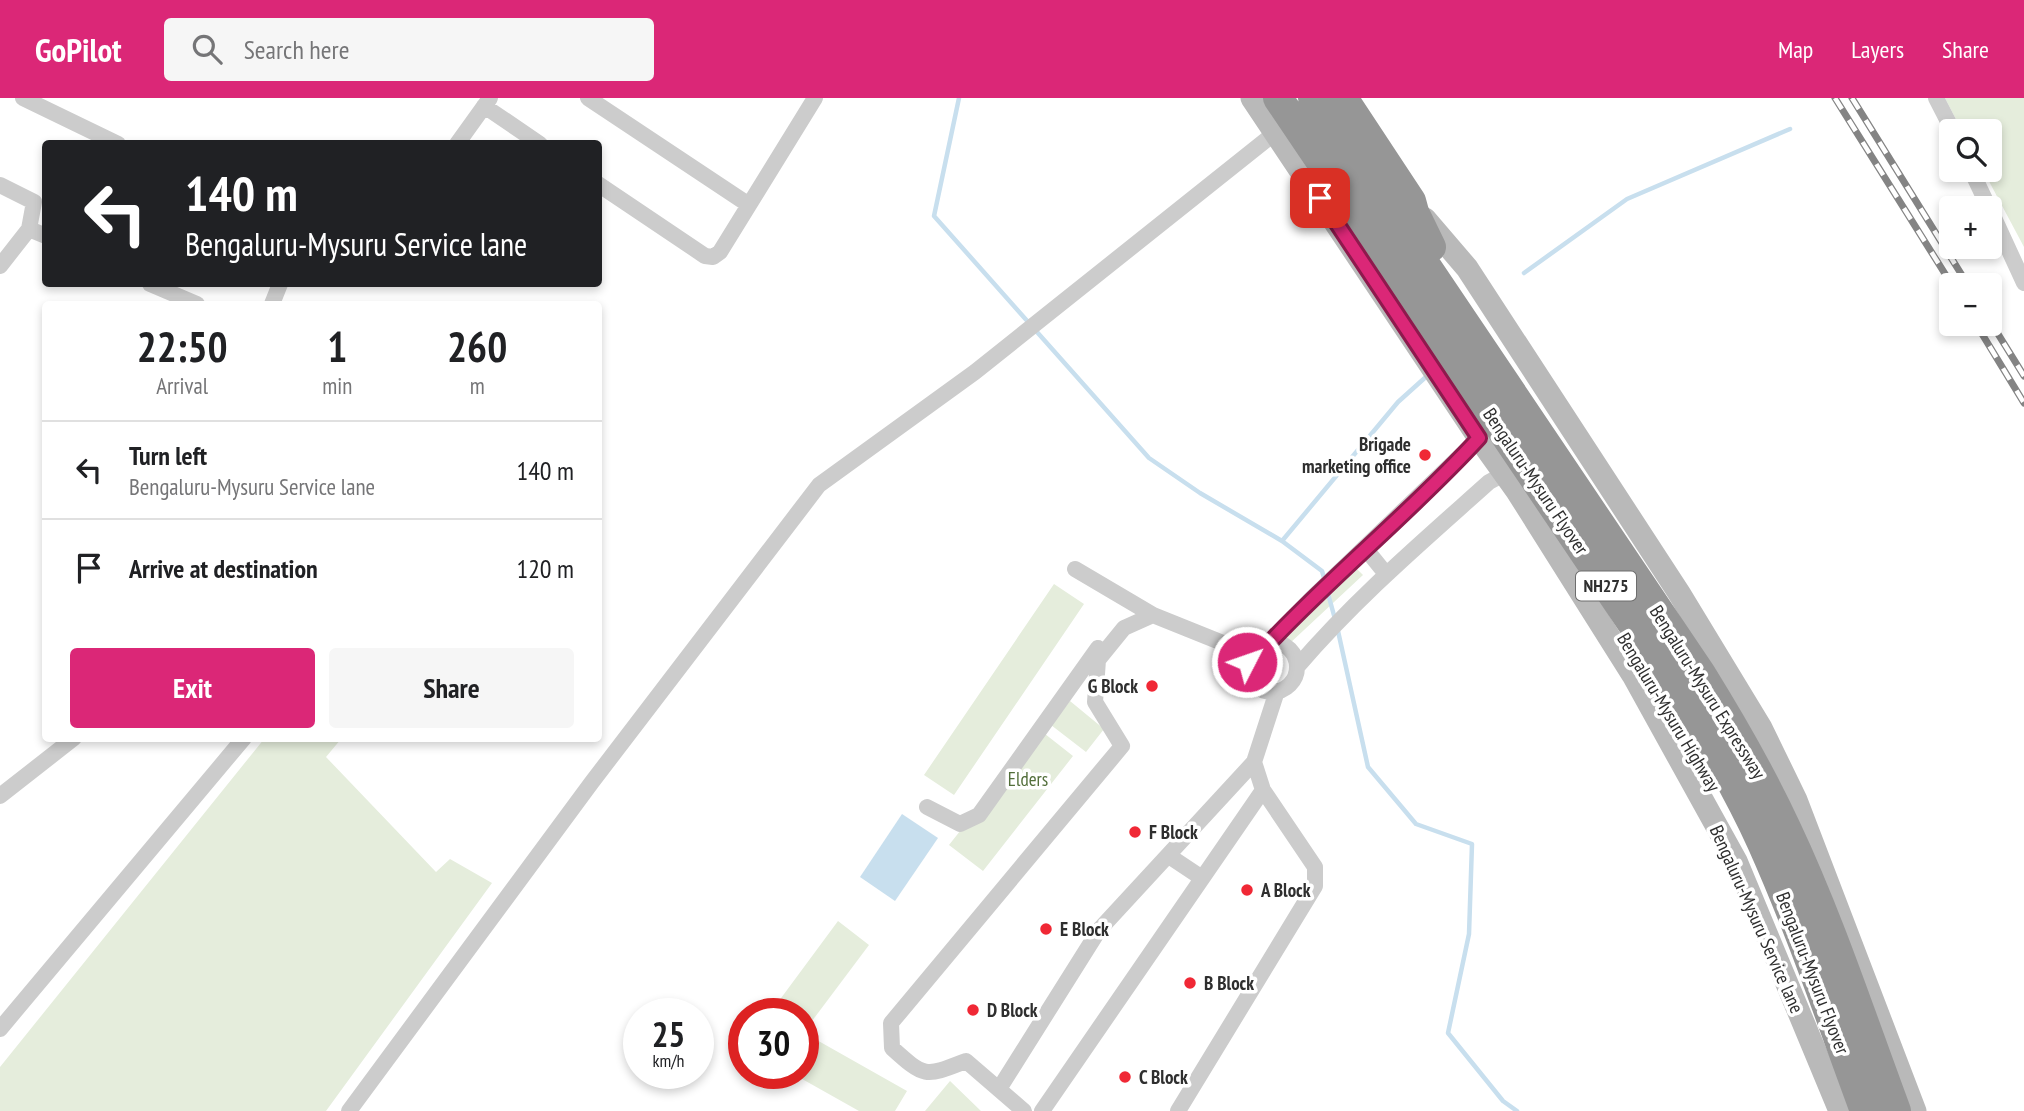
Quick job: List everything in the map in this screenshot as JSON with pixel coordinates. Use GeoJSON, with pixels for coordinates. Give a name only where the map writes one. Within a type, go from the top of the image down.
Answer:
{"type":"FeatureCollection","features":[{"type":"Feature","properties":{"kind":"highway","name":"Bengaluru-Mysuru Highway"},"geometry":{"type":"LineString","coordinates":[[1266,98],[1515,467],[1646,668],[1707,769],[1755,865],[1853,1111]]}},
{"type":"Feature","properties":{"kind":"highway","name":"Bengaluru-Mysuru Flyover"},"geometry":{"type":"LineString","coordinates":[[1278,98],[1677,690],[1712,747],[1738,794],[1782,889],[1865,1111]]}},
{"type":"Feature","properties":{"kind":"highway","name":"Bengaluru-Mysuru Expressway"},"geometry":{"type":"LineString","coordinates":[[1312,98],[1701,674],[1737,733],[1787,828],[1896,1111]]}},
{"type":"Feature","properties":{"kind":"highway","name":"Bengaluru-Mysuru Expressway"},"geometry":{"type":"LineString","coordinates":[[1343,98],[1411,201],[1413,212],[1428,242],[1639,543],[1717,674],[1799,829],[1906,1111]]}},
{"type":"Feature","properties":{"kind":"highway"},"geometry":{"type":"LineString","coordinates":[[1728,811],[1778,786]]}},
{"type":"Feature","properties":{"kind":"street"},"geometry":{"type":"LineString","coordinates":[[23,98],[110,140]]}},
{"type":"Feature","properties":{"kind":"street"},"geometry":{"type":"LineString","coordinates":[[588,98],[749,205]]}},
{"type":"Feature","properties":{"kind":"street"},"geometry":{"type":"LineString","coordinates":[[602,187],[705,256],[713,257],[720,252],[815,98]]}},
{"type":"Feature","properties":{"kind":"street","name":"Bengaluru-Mysuru Service lane"},"geometry":{"type":"LineString","coordinates":[[1252,98],[1504,474],[1633,674],[1736,860],[1840,1111]]}},
{"type":"Feature","properties":{"kind":"street"},"geometry":{"type":"LineString","coordinates":[[1936,98],[1947,119]]}},
{"type":"Feature","properties":{"kind":"street"},"geometry":{"type":"LineString","coordinates":[[460,140],[487,102],[535,140]]}},
{"type":"Feature","properties":{"kind":"street"},"geometry":{"type":"LineString","coordinates":[[349,1111],[592,782],[819,485],[986,363],[1276,132]]}},
{"type":"Feature","properties":{"kind":"street"},"geometry":{"type":"LineString","coordinates":[[0,185],[34,202],[29,229],[0,266]]}},
{"type":"Feature","properties":{"kind":"street"},"geometry":{"type":"LineString","coordinates":[[29,229],[42,234]]}},
{"type":"Feature","properties":{"kind":"street"},"geometry":{"type":"LineString","coordinates":[[2002,236],[2024,283]]}},
{"type":"Feature","properties":{"kind":"street"},"geometry":{"type":"LineString","coordinates":[[157,287],[190,301]]}},
{"type":"Feature","properties":{"kind":"street"},"geometry":{"type":"LineString","coordinates":[[1270,642],[1311,599],[1479,438]]}},
{"type":"Feature","properties":{"kind":"street"},"geometry":{"type":"LineString","coordinates":[[1297,667],[1286,646],[1270,642],[1262,644],[1250,654],[1247,662],[1249,678],[1261,690],[1277,691],[1291,682],[1297,667],[1371,586],[1489,482],[1504,474]]}},
{"type":"Feature","properties":{"kind":"street","name":"Bengaluru-Mysuru Expressway"},"geometry":{"type":"LineString","coordinates":[[1639,543],[1761,728],[1796,800],[1915,1111]]}},
{"type":"Feature","properties":{"kind":"street"},"geometry":{"type":"LineString","coordinates":[[1365,548],[1386,574]]}},
{"type":"Feature","properties":{"kind":"street"},"geometry":{"type":"LineString","coordinates":[[1076,569],[1153,615],[1250,654]]}},
{"type":"Feature","properties":{"kind":"street"},"geometry":{"type":"LineString","coordinates":[[1024,1111],[966,1060],[933,1074],[915,1070],[892,1048],[891,1023],[1122,746],[1095,702],[1098,660],[1124,628],[1153,615]]}},
{"type":"Feature","properties":{"kind":"street"},"geometry":{"type":"LineString","coordinates":[[927,807],[960,824],[979,815],[1114,625],[1124,628]]}},
{"type":"Feature","properties":{"kind":"street"},"geometry":{"type":"LineString","coordinates":[[999,1089],[1099,930],[1254,762],[1277,691]]}},
{"type":"Feature","properties":{"kind":"street"},"geometry":{"type":"LineString","coordinates":[[0,796],[69,742]]}},
{"type":"Feature","properties":{"kind":"street"},"geometry":{"type":"LineString","coordinates":[[0,1029],[241,742]]}},
{"type":"Feature","properties":{"kind":"street"},"geometry":{"type":"LineString","coordinates":[[1178,1111],[1315,886],[1315,867],[1263,790],[1254,762]]}},
{"type":"Feature","properties":{"kind":"street"},"geometry":{"type":"LineString","coordinates":[[1042,1111],[1263,790]]}},
{"type":"Feature","properties":{"kind":"street"},"geometry":{"type":"LineString","coordinates":[[1169,856],[1202,878]]}},
{"type":"Feature","properties":{"kind":"green space"},"geometry":{"type":"Polygon","coordinates":[[[1945,98],[2024,98],[2024,247],[2002,206],[2002,196],[1997,196],[1989,182],[2002,182],[2002,119],[1956,119],[1945,98]]]}},
{"type":"Feature","properties":{"kind":"green space"},"geometry":{"type":"Polygon","coordinates":[[[1355,567],[1363,575],[1274,658],[1267,649],[1355,567]]]}},
{"type":"Feature","properties":{"kind":"green space"},"geometry":{"type":"Polygon","coordinates":[[[1054,584],[1084,604],[954,795],[924,775],[1054,584]]]}},
{"type":"Feature","properties":{"kind":"green space"},"geometry":{"type":"Polygon","coordinates":[[[1070,701],[1104,729],[1086,752],[1051,725],[1070,701]]]}},
{"type":"Feature","properties":{"kind":"green space","name":"Elders"},"geometry":{"type":"Polygon","coordinates":[[[1040,730],[1073,756],[983,871],[949,845],[1040,730]]]}},
{"type":"Feature","properties":{"kind":"green space"},"geometry":{"type":"Polygon","coordinates":[[[262,742],[338,742],[326,757],[436,872],[450,859],[492,883],[326,1111],[0,1111],[0,1067],[262,742]]]}},
{"type":"Feature","properties":{"kind":"green space"},"geometry":{"type":"Polygon","coordinates":[[[838,921],[869,945],[819,1012],[819,998],[781,998],[838,921]]]}},
{"type":"Feature","properties":{"kind":"green space"},"geometry":{"type":"Polygon","coordinates":[[[819,1041],[907,1091],[895,1111],[859,1111],[819,1088],[819,1041]]]}},
{"type":"Feature","properties":{"kind":"green space"},"geometry":{"type":"Polygon","coordinates":[[[950,1081],[981,1111],[925,1111],[950,1081]]]}},
{"type":"Feature","properties":{"kind":"water"},"geometry":{"type":"Polygon","coordinates":[[[902,814],[938,838],[895,901],[860,877],[902,814]]]}},
{"type":"Feature","properties":{"kind":"waterway"},"geometry":{"type":"LineString","coordinates":[[959,98],[934,216],[1149,458],[1200,493],[1282,541],[1322,571],[1325,581]]}},
{"type":"Feature","properties":{"kind":"waterway"},"geometry":{"type":"LineString","coordinates":[[1524,273],[1627,199],[1790,129]]}},
{"type":"Feature","properties":{"kind":"waterway"},"geometry":{"type":"LineString","coordinates":[[1282,541],[1398,402],[1428,375]]}},
{"type":"Feature","properties":{"kind":"waterway"},"geometry":{"type":"LineString","coordinates":[[1327,590],[1335,619]]}},
{"type":"Feature","properties":{"kind":"waterway"},"geometry":{"type":"LineString","coordinates":[[1338,631],[1368,767],[1416,824],[1472,844],[1469,934],[1448,1033],[1503,1101],[1517,1111]]}},
{"type":"Feature","properties":{"kind":"railway"},"geometry":{"type":"LineString","coordinates":[[1835,98],[1944,273]]}},
{"type":"Feature","properties":{"kind":"railway"},"geometry":{"type":"LineString","coordinates":[[1852,98],[1961,273]]}},
{"type":"Feature","properties":{"kind":"railway"},"geometry":{"type":"LineString","coordinates":[[1983,336],[2024,403]]}},
{"type":"Feature","properties":{"kind":"railway"},"geometry":{"type":"LineString","coordinates":[[1999,336],[2024,376]]}},
{"type":"Feature","properties":{"kind":"place","name":"Brigade marketing office"},"geometry":{"type":"Point","coordinates":[1425,455]}},
{"type":"Feature","properties":{"kind":"place","name":"G Block"},"geometry":{"type":"Point","coordinates":[1152,686]}},
{"type":"Feature","properties":{"kind":"place","name":"F Block"},"geometry":{"type":"Point","coordinates":[1135,832]}},
{"type":"Feature","properties":{"kind":"place","name":"A Block"},"geometry":{"type":"Point","coordinates":[1247,890]}},
{"type":"Feature","properties":{"kind":"place","name":"E Block"},"geometry":{"type":"Point","coordinates":[1046,929]}},
{"type":"Feature","properties":{"kind":"place","name":"B Block"},"geometry":{"type":"Point","coordinates":[1190,983]}},
{"type":"Feature","properties":{"kind":"place","name":"D Block"},"geometry":{"type":"Point","coordinates":[973,1010]}},
{"type":"Feature","properties":{"kind":"place","name":"C Block"},"geometry":{"type":"Point","coordinates":[1125,1077]}},
{"type":"Feature","properties":{"kind":"route"},"geometry":{"type":"LineString","coordinates":[[1247,662],[1256,648],[1270,642],[1311,599],[1479,438],[1320,198]]}}]}
